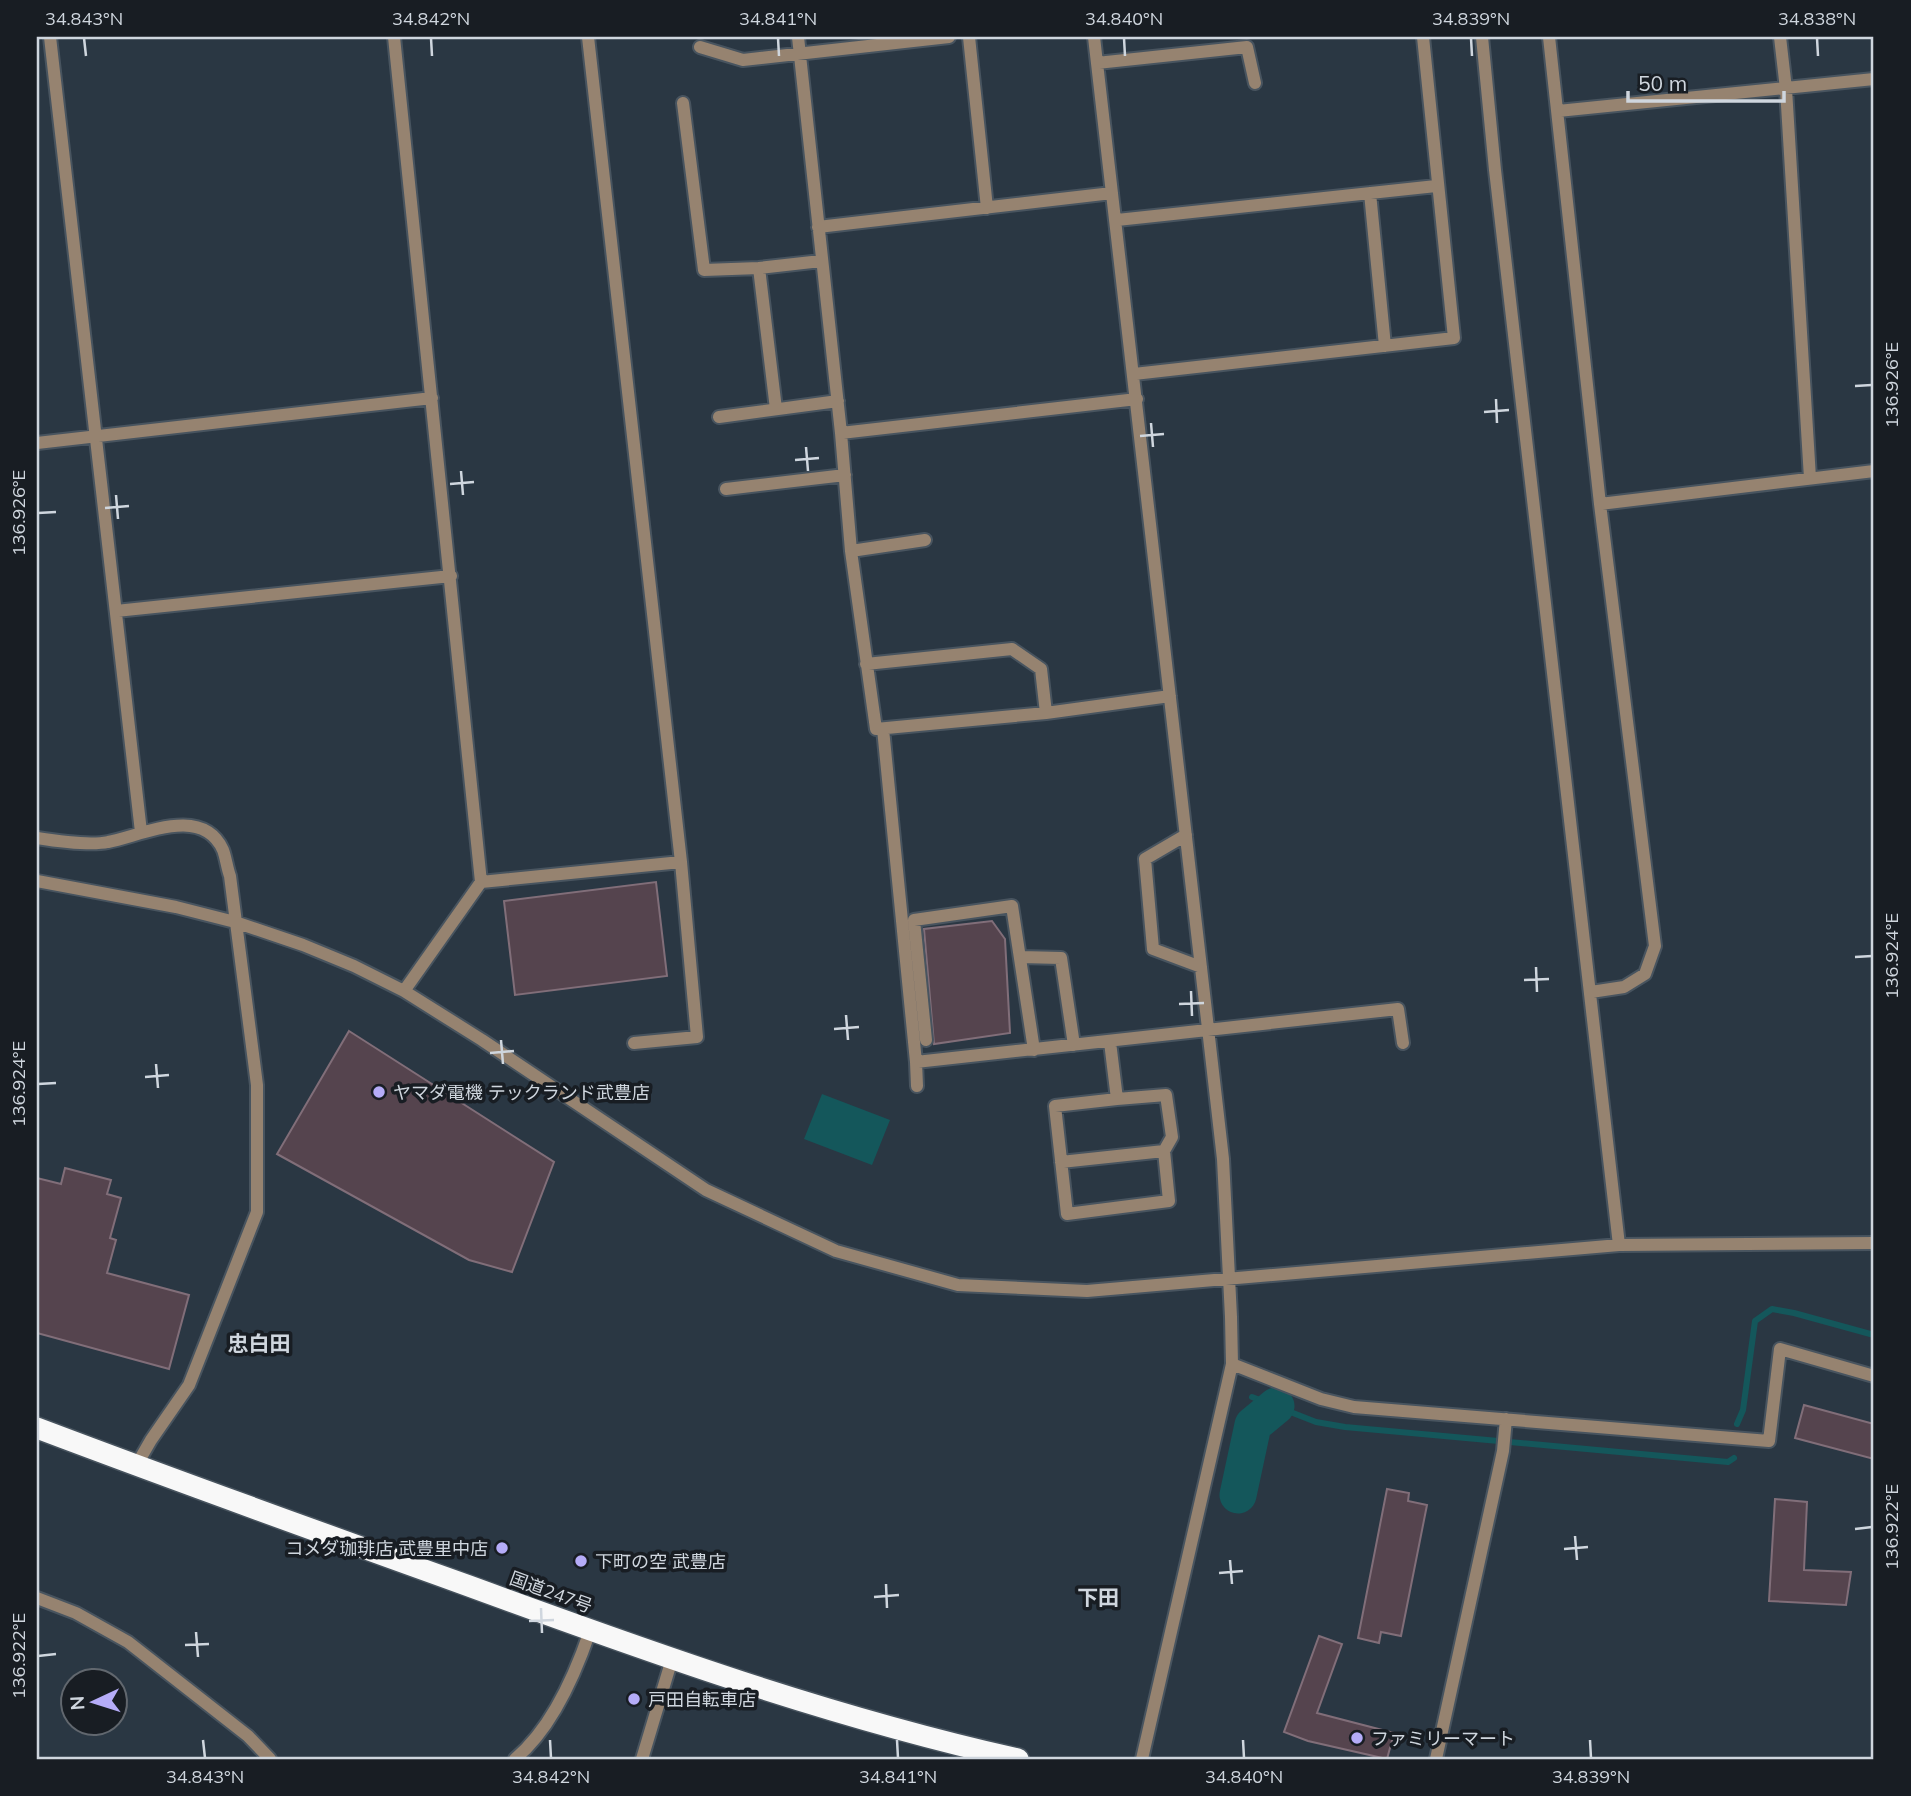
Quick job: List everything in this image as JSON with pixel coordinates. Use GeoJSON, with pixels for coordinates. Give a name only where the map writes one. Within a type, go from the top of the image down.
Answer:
{"type":"FeatureCollection","features":[{"type":"Feature","properties":{"kind":"highway","name":"国道247号"},"geometry":{"type":"LineString","coordinates":[[37,1428],[672,1659],[782,1696],[956,1745],[1018,1759]]}},
{"type":"Feature","properties":{"kind":"street"},"geometry":{"type":"LineString","coordinates":[[50,37],[141,832]]}},
{"type":"Feature","properties":{"kind":"street"},"geometry":{"type":"LineString","coordinates":[[394,37],[481,882],[404,992]]}},
{"type":"Feature","properties":{"kind":"street"},"geometry":{"type":"LineString","coordinates":[[588,37],[681,862],[697,1037],[634,1043]]}},
{"type":"Feature","properties":{"kind":"street"},"geometry":{"type":"LineString","coordinates":[[798,37],[838,401],[851,551],[876,729],[1046,713],[1170,696]]}},
{"type":"Feature","properties":{"kind":"street"},"geometry":{"type":"LineString","coordinates":[[700,47],[743,60],[949,37]]}},
{"type":"Feature","properties":{"kind":"street"},"geometry":{"type":"LineString","coordinates":[[970,37],[987,208]]}},
{"type":"Feature","properties":{"kind":"street"},"geometry":{"type":"LineString","coordinates":[[1094,37],[1223,1159],[1232,1364],[1142,1759]]}},
{"type":"Feature","properties":{"kind":"street"},"geometry":{"type":"LineString","coordinates":[[1134,374],[1454,338],[1423,37]]}},
{"type":"Feature","properties":{"kind":"street"},"geometry":{"type":"LineString","coordinates":[[1482,37],[1619,1245]]}},
{"type":"Feature","properties":{"kind":"street"},"geometry":{"type":"LineString","coordinates":[[1549,37],[1600,504],[1655,946],[1645,974],[1624,987],[1591,992]]}},
{"type":"Feature","properties":{"kind":"street"},"geometry":{"type":"LineString","coordinates":[[1780,37],[1786,89],[1810,478]]}},
{"type":"Feature","properties":{"kind":"street"},"geometry":{"type":"LineString","coordinates":[[1097,63],[1247,47],[1255,83]]}},
{"type":"Feature","properties":{"kind":"street"},"geometry":{"type":"LineString","coordinates":[[1558,111],[1874,79]]}},
{"type":"Feature","properties":{"kind":"street"},"geometry":{"type":"LineString","coordinates":[[683,103],[704,270],[759,268],[821,261]]}},
{"type":"Feature","properties":{"kind":"street"},"geometry":{"type":"LineString","coordinates":[[1117,220],[1437,186]]}},
{"type":"Feature","properties":{"kind":"street"},"geometry":{"type":"LineString","coordinates":[[818,228],[1112,193]]}},
{"type":"Feature","properties":{"kind":"street"},"geometry":{"type":"LineString","coordinates":[[1370,193],[1385,346]]}},
{"type":"Feature","properties":{"kind":"street"},"geometry":{"type":"LineString","coordinates":[[759,268],[776,409]]}},
{"type":"Feature","properties":{"kind":"street"},"geometry":{"type":"LineString","coordinates":[[37,443],[432,398]]}},
{"type":"Feature","properties":{"kind":"street"},"geometry":{"type":"LineString","coordinates":[[841,433],[1137,399]]}},
{"type":"Feature","properties":{"kind":"street"},"geometry":{"type":"LineString","coordinates":[[719,417],[838,401]]}},
{"type":"Feature","properties":{"kind":"street"},"geometry":{"type":"LineString","coordinates":[[1600,504],[1874,471]]}},
{"type":"Feature","properties":{"kind":"street"},"geometry":{"type":"LineString","coordinates":[[726,489],[845,475]]}},
{"type":"Feature","properties":{"kind":"street"},"geometry":{"type":"LineString","coordinates":[[851,551],[925,540]]}},
{"type":"Feature","properties":{"kind":"street"},"geometry":{"type":"LineString","coordinates":[[116,611],[451,576]]}},
{"type":"Feature","properties":{"kind":"street"},"geometry":{"type":"LineString","coordinates":[[866,664],[1012,649],[1041,669],[1046,713]]}},
{"type":"Feature","properties":{"kind":"street"},"geometry":{"type":"LineString","coordinates":[[883,729],[917,1086]]}},
{"type":"Feature","properties":{"kind":"street"},"geometry":{"type":"LineString","coordinates":[[37,838],[106,843],[141,832],[186,826],[208,831],[222,848],[230,876],[257,1085],[257,1212],[189,1385],[136,1466]]}},
{"type":"Feature","properties":{"kind":"street"},"geometry":{"type":"LineString","coordinates":[[1186,835],[1145,859],[1153,949],[1201,967]]}},
{"type":"Feature","properties":{"kind":"street"},"geometry":{"type":"LineString","coordinates":[[481,882],[681,862]]}},
{"type":"Feature","properties":{"kind":"street"},"geometry":{"type":"LineString","coordinates":[[37,881],[176,907],[235,922],[354,966],[404,992],[482,1040],[706,1190],[836,1251],[958,1285],[1087,1291],[1619,1245],[1874,1242]]}},
{"type":"Feature","properties":{"kind":"street"},"geometry":{"type":"LineString","coordinates":[[926,1040],[914,919],[1012,906],[1034,1050]]}},
{"type":"Feature","properties":{"kind":"street"},"geometry":{"type":"LineString","coordinates":[[1021,957],[1061,958],[1074,1045]]}},
{"type":"Feature","properties":{"kind":"street"},"geometry":{"type":"LineString","coordinates":[[916,1062],[1398,1009],[1403,1043]]}},
{"type":"Feature","properties":{"kind":"street"},"geometry":{"type":"LineString","coordinates":[[1110,1041],[1117,1099]]}},
{"type":"Feature","properties":{"kind":"street"},"geometry":{"type":"LineString","coordinates":[[1166,1095],[1172,1137],[1164,1151],[1169,1201],[1067,1214],[1055,1106],[1117,1099],[1166,1095]]}},
{"type":"Feature","properties":{"kind":"street"},"geometry":{"type":"LineString","coordinates":[[1061,1161],[1164,1151]]}},
{"type":"Feature","properties":{"kind":"street"},"geometry":{"type":"LineString","coordinates":[[1232,1364],[1339,1405],[1505,1424],[1769,1441],[1780,1349],[1874,1376]]}},
{"type":"Feature","properties":{"kind":"street"},"geometry":{"type":"LineString","coordinates":[[1436,1759],[1503,1451],[1505,1424]]}},
{"type":"Feature","properties":{"kind":"street"},"geometry":{"type":"LineString","coordinates":[[37,1598],[76,1613],[128,1642],[248,1736],[270,1759]]}},
{"type":"Feature","properties":{"kind":"street"},"geometry":{"type":"LineString","coordinates":[[515,1759],[538,1737],[557,1706],[590,1631]]}},
{"type":"Feature","properties":{"kind":"street"},"geometry":{"type":"LineString","coordinates":[[642,1759],[672,1659]]}},
{"type":"Feature","properties":{"kind":"shaded area"},"geometry":{"type":"Polygon","coordinates":[[[822,1094],[890,1120],[872,1165],[804,1139],[822,1094]]]}},
{"type":"Feature","properties":{"kind":"building"},"geometry":{"type":"Polygon","coordinates":[[[656,882],[667,976],[515,995],[504,901],[656,882]]]}},
{"type":"Feature","properties":{"kind":"building"},"geometry":{"type":"Polygon","coordinates":[[[992,921],[1005,939],[1010,1033],[934,1044],[924,929],[992,921]]]}},
{"type":"Feature","properties":{"kind":"building","name":"ヤマダ電機 テックランド武豊店"},"geometry":{"type":"Polygon","coordinates":[[[349,1031],[554,1162],[512,1272],[469,1260],[277,1154],[349,1031]]]}},
{"type":"Feature","properties":{"kind":"building"},"geometry":{"type":"Polygon","coordinates":[[[65,1168],[111,1180],[107,1194],[121,1198],[110,1238],[116,1240],[107,1273],[189,1295],[169,1369],[37,1333],[37,1178],[61,1184],[65,1168]]]}},
{"type":"Feature","properties":{"kind":"building"},"geometry":{"type":"Polygon","coordinates":[[[1804,1405],[1874,1424],[1874,1459],[1795,1438],[1804,1405]]]}},
{"type":"Feature","properties":{"kind":"building"},"geometry":{"type":"Polygon","coordinates":[[[1387,1489],[1409,1493],[1408,1501],[1427,1505],[1401,1636],[1381,1632],[1379,1643],[1358,1638],[1387,1489]]]}},
{"type":"Feature","properties":{"kind":"building"},"geometry":{"type":"Polygon","coordinates":[[[1775,1499],[1807,1502],[1804,1570],[1851,1572],[1846,1605],[1769,1601],[1775,1499]]]}},
{"type":"Feature","properties":{"kind":"building"},"geometry":{"type":"Polygon","coordinates":[[[1319,1636],[1342,1644],[1317,1713],[1394,1733],[1387,1759],[1308,1741],[1284,1732],[1319,1636]]]}},
{"type":"Feature","properties":{"kind":"waterway"},"geometry":{"type":"LineString","coordinates":[[1737,1424],[1743,1410],[1755,1321],[1772,1309],[1874,1335]]}},
{"type":"Feature","properties":{"kind":"waterway"},"geometry":{"type":"LineString","coordinates":[[1252,1397],[1316,1422],[1345,1427],[1728,1462],[1734,1458]]}},
{"type":"Feature","properties":{"kind":"waterway"},"geometry":{"type":"LineString","coordinates":[[1238,1495],[1253,1425],[1276,1406]]}},
{"type":"Feature","properties":{"kind":"place","name":"ヤマダ電機 テックランド武豊店"},"geometry":{"type":"Point","coordinates":[379,1092]}},
{"type":"Feature","properties":{"kind":"place","name":"コメダ珈琲店 武豊里中店"},"geometry":{"type":"Point","coordinates":[502,1548]}},
{"type":"Feature","properties":{"kind":"place","name":"下町の空 武豊店"},"geometry":{"type":"Point","coordinates":[581,1561]}},
{"type":"Feature","properties":{"kind":"place","name":"戸田自転車店"},"geometry":{"type":"Point","coordinates":[634,1699]}},
{"type":"Feature","properties":{"kind":"place","name":"ファミリーマート"},"geometry":{"type":"Point","coordinates":[1357,1738]}},
{"type":"Feature","properties":{"kind":"district","name":"忠白田"},"geometry":{"type":"Point","coordinates":[259,1343]}},
{"type":"Feature","properties":{"kind":"district","name":"下田"},"geometry":{"type":"Point","coordinates":[1098,1597]}}]}
